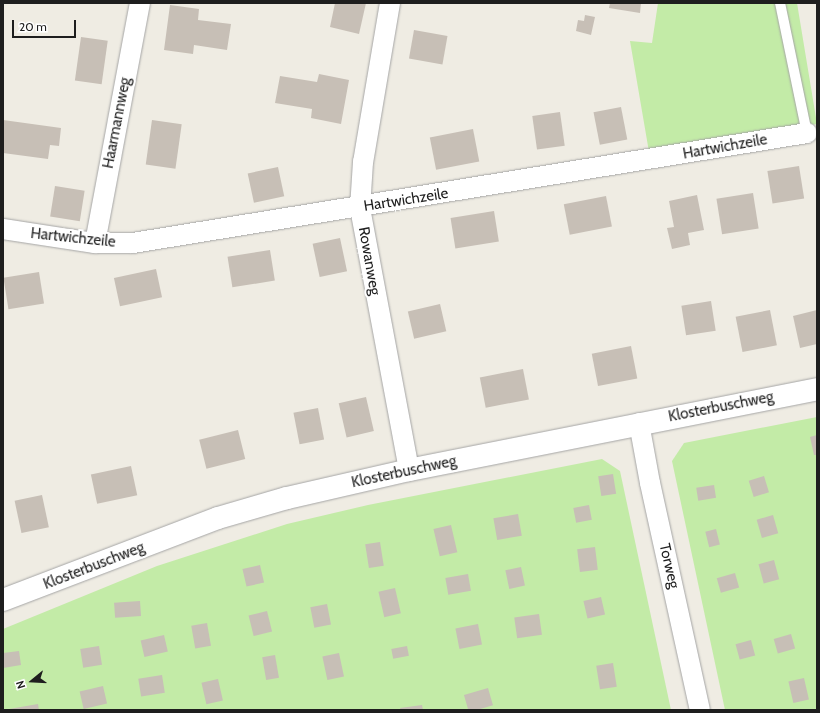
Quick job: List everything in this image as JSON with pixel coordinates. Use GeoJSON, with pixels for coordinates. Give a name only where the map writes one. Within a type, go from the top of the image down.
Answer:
{"type":"FeatureCollection","features":[{"type":"Feature","properties":{"kind":"street","name":"Haarmannweg"},"geometry":{"type":"LineString","coordinates":[[95,243],[140,3]]}},
{"type":"Feature","properties":{"kind":"street","name":"Rowanweg"},"geometry":{"type":"LineString","coordinates":[[390,3],[364,162],[360,208],[409,470]]}},
{"type":"Feature","properties":{"kind":"street","name":"Hartwichzeile"},"geometry":{"type":"LineString","coordinates":[[3,230],[95,243],[132,243],[360,208],[807,133]]}},
{"type":"Feature","properties":{"kind":"street","name":"Klosterbuschweg"},"geometry":{"type":"LineString","coordinates":[[3,600],[218,518],[287,498],[409,470],[639,423],[817,389]]}},
{"type":"Feature","properties":{"kind":"street","name":"Torweg"},"geometry":{"type":"LineString","coordinates":[[639,423],[650,483],[700,710]]}},
{"type":"Feature","properties":{"kind":"lane"},"geometry":{"type":"LineString","coordinates":[[780,3],[807,133]]}},
{"type":"Feature","properties":{"kind":"green space"},"geometry":{"type":"Polygon","coordinates":[[[658,3],[797,3],[817,124],[649,152],[630,41],[652,43],[658,3]]]}},
{"type":"Feature","properties":{"kind":"green space"},"geometry":{"type":"Polygon","coordinates":[[[817,417],[817,710],[725,710],[672,461],[684,443],[817,417]]]}},
{"type":"Feature","properties":{"kind":"green space"},"geometry":{"type":"Polygon","coordinates":[[[602,459],[620,471],[671,710],[3,710],[3,629],[157,566],[287,524],[368,505],[602,459]]]}},
{"type":"Feature","properties":{"kind":"building"},"geometry":{"type":"Polygon","coordinates":[[[335,3],[366,3],[359,34],[330,27],[335,3]]]}},
{"type":"Feature","properties":{"kind":"building"},"geometry":{"type":"Polygon","coordinates":[[[610,3],[641,3],[640,13],[609,8],[610,3]]]}},
{"type":"Feature","properties":{"kind":"building"},"geometry":{"type":"Polygon","coordinates":[[[170,5],[199,9],[198,20],[231,24],[227,50],[194,45],[193,54],[164,50],[170,5]]]}},
{"type":"Feature","properties":{"kind":"building"},"geometry":{"type":"Polygon","coordinates":[[[585,15],[595,17],[591,35],[576,31],[578,20],[584,21],[585,15]]]}},
{"type":"Feature","properties":{"kind":"building"},"geometry":{"type":"Polygon","coordinates":[[[414,30],[447,36],[442,64],[409,59],[414,30]]]}},
{"type":"Feature","properties":{"kind":"building"},"geometry":{"type":"Polygon","coordinates":[[[81,37],[108,41],[102,84],[75,81],[81,37]]]}},
{"type":"Feature","properties":{"kind":"building"},"geometry":{"type":"Polygon","coordinates":[[[319,74],[349,80],[341,124],[311,118],[312,109],[275,103],[280,76],[317,82],[319,74]]]}},
{"type":"Feature","properties":{"kind":"building"},"geometry":{"type":"Polygon","coordinates":[[[621,107],[627,139],[600,145],[594,112],[621,107]]]}},
{"type":"Feature","properties":{"kind":"building"},"geometry":{"type":"Polygon","coordinates":[[[560,112],[565,146],[537,150],[532,116],[560,112]]]}},
{"type":"Feature","properties":{"kind":"building"},"geometry":{"type":"Polygon","coordinates":[[[3,120],[61,128],[59,146],[50,145],[48,159],[3,153],[3,120]]]}},
{"type":"Feature","properties":{"kind":"building"},"geometry":{"type":"Polygon","coordinates":[[[152,120],[182,124],[175,169],[146,165],[152,120]]]}},
{"type":"Feature","properties":{"kind":"building"},"geometry":{"type":"Polygon","coordinates":[[[473,129],[479,161],[436,170],[430,137],[473,129]]]}},
{"type":"Feature","properties":{"kind":"building"},"geometry":{"type":"Polygon","coordinates":[[[799,166],[804,199],[773,204],[767,171],[799,166]]]}},
{"type":"Feature","properties":{"kind":"building"},"geometry":{"type":"Polygon","coordinates":[[[278,167],[284,196],[254,203],[248,173],[278,167]]]}},
{"type":"Feature","properties":{"kind":"building"},"geometry":{"type":"Polygon","coordinates":[[[55,186],[85,191],[80,221],[50,217],[55,186]]]}},
{"type":"Feature","properties":{"kind":"building"},"geometry":{"type":"Polygon","coordinates":[[[753,193],[759,229],[722,234],[716,199],[753,193]]]}},
{"type":"Feature","properties":{"kind":"building"},"geometry":{"type":"Polygon","coordinates":[[[697,195],[704,230],[688,233],[690,245],[672,249],[667,228],[674,227],[669,201],[697,195]]]}},
{"type":"Feature","properties":{"kind":"building"},"geometry":{"type":"Polygon","coordinates":[[[606,196],[612,226],[570,235],[564,204],[606,196]]]}},
{"type":"Feature","properties":{"kind":"building"},"geometry":{"type":"Polygon","coordinates":[[[494,211],[499,242],[455,249],[451,218],[494,211]]]}},
{"type":"Feature","properties":{"kind":"building"},"geometry":{"type":"Polygon","coordinates":[[[340,238],[347,271],[320,277],[313,244],[340,238]]]}},
{"type":"Feature","properties":{"kind":"building"},"geometry":{"type":"Polygon","coordinates":[[[270,250],[275,281],[232,287],[228,257],[270,250]]]}},
{"type":"Feature","properties":{"kind":"building"},"geometry":{"type":"Polygon","coordinates":[[[156,269],[162,297],[120,306],[114,278],[156,269]]]}},
{"type":"Feature","properties":{"kind":"building"},"geometry":{"type":"Polygon","coordinates":[[[39,272],[44,304],[8,309],[3,278],[39,272]]]}},
{"type":"Feature","properties":{"kind":"building"},"geometry":{"type":"Polygon","coordinates":[[[711,301],[716,331],[686,335],[681,306],[711,301]]]}},
{"type":"Feature","properties":{"kind":"building"},"geometry":{"type":"Polygon","coordinates":[[[440,304],[446,331],[414,339],[408,311],[440,304]]]}},
{"type":"Feature","properties":{"kind":"building"},"geometry":{"type":"Polygon","coordinates":[[[770,310],[777,345],[743,352],[736,317],[770,310]]]}},
{"type":"Feature","properties":{"kind":"building"},"geometry":{"type":"Polygon","coordinates":[[[817,310],[817,344],[800,348],[793,316],[817,310]]]}},
{"type":"Feature","properties":{"kind":"building"},"geometry":{"type":"Polygon","coordinates":[[[631,346],[637,378],[598,386],[592,354],[631,346]]]}},
{"type":"Feature","properties":{"kind":"building"},"geometry":{"type":"Polygon","coordinates":[[[523,369],[529,399],[486,408],[480,377],[523,369]]]}},
{"type":"Feature","properties":{"kind":"building"},"geometry":{"type":"Polygon","coordinates":[[[366,397],[374,431],[347,437],[339,403],[366,397]]]}},
{"type":"Feature","properties":{"kind":"building"},"geometry":{"type":"Polygon","coordinates":[[[318,408],[324,439],[300,444],[293,413],[318,408]]]}},
{"type":"Feature","properties":{"kind":"building"},"geometry":{"type":"Polygon","coordinates":[[[238,430],[245,459],[206,469],[199,440],[238,430]]]}},
{"type":"Feature","properties":{"kind":"building"},"geometry":{"type":"Polygon","coordinates":[[[817,435],[817,455],[814,455],[810,437],[817,435]]]}},
{"type":"Feature","properties":{"kind":"building"},"geometry":{"type":"Polygon","coordinates":[[[131,466],[137,495],[97,504],[91,475],[131,466]]]}},
{"type":"Feature","properties":{"kind":"building"},"geometry":{"type":"Polygon","coordinates":[[[613,474],[616,494],[601,496],[598,476],[613,474]]]}},
{"type":"Feature","properties":{"kind":"building"},"geometry":{"type":"Polygon","coordinates":[[[764,476],[769,492],[754,497],[749,481],[764,476]]]}},
{"type":"Feature","properties":{"kind":"building"},"geometry":{"type":"Polygon","coordinates":[[[714,485],[716,498],[698,501],[696,488],[714,485]]]}},
{"type":"Feature","properties":{"kind":"building"},"geometry":{"type":"Polygon","coordinates":[[[42,495],[49,527],[21,533],[15,501],[42,495]]]}},
{"type":"Feature","properties":{"kind":"building"},"geometry":{"type":"Polygon","coordinates":[[[589,505],[592,520],[576,523],[573,508],[589,505]]]}},
{"type":"Feature","properties":{"kind":"building"},"geometry":{"type":"Polygon","coordinates":[[[518,514],[522,536],[497,540],[493,518],[518,514]]]}},
{"type":"Feature","properties":{"kind":"building"},"geometry":{"type":"Polygon","coordinates":[[[773,515],[778,533],[762,538],[757,520],[773,515]]]}},
{"type":"Feature","properties":{"kind":"building"},"geometry":{"type":"Polygon","coordinates":[[[451,525],[457,552],[440,556],[433,529],[451,525]]]}},
{"type":"Feature","properties":{"kind":"building"},"geometry":{"type":"Polygon","coordinates":[[[716,529],[720,545],[709,547],[705,532],[716,529]]]}},
{"type":"Feature","properties":{"kind":"building"},"geometry":{"type":"Polygon","coordinates":[[[380,542],[384,566],[369,568],[365,544],[380,542]]]}},
{"type":"Feature","properties":{"kind":"building"},"geometry":{"type":"Polygon","coordinates":[[[595,547],[598,570],[580,572],[577,549],[595,547]]]}},
{"type":"Feature","properties":{"kind":"building"},"geometry":{"type":"Polygon","coordinates":[[[774,560],[779,579],[764,583],[759,564],[774,560]]]}},
{"type":"Feature","properties":{"kind":"building"},"geometry":{"type":"Polygon","coordinates":[[[260,565],[264,583],[247,587],[242,569],[260,565]]]}},
{"type":"Feature","properties":{"kind":"building"},"geometry":{"type":"Polygon","coordinates":[[[521,567],[525,586],[509,589],[505,570],[521,567]]]}},
{"type":"Feature","properties":{"kind":"building"},"geometry":{"type":"Polygon","coordinates":[[[735,573],[739,587],[721,593],[717,578],[735,573]]]}},
{"type":"Feature","properties":{"kind":"building"},"geometry":{"type":"Polygon","coordinates":[[[468,574],[471,591],[448,595],[445,578],[468,574]]]}},
{"type":"Feature","properties":{"kind":"building"},"geometry":{"type":"Polygon","coordinates":[[[395,588],[401,613],[384,617],[378,592],[395,588]]]}},
{"type":"Feature","properties":{"kind":"building"},"geometry":{"type":"Polygon","coordinates":[[[601,597],[605,615],[588,619],[583,601],[601,597]]]}},
{"type":"Feature","properties":{"kind":"building"},"geometry":{"type":"Polygon","coordinates":[[[140,601],[141,616],[115,618],[114,603],[140,601]]]}},
{"type":"Feature","properties":{"kind":"building"},"geometry":{"type":"Polygon","coordinates":[[[327,604],[331,625],[314,628],[310,607],[327,604]]]}},
{"type":"Feature","properties":{"kind":"building"},"geometry":{"type":"Polygon","coordinates":[[[267,611],[272,631],[254,636],[249,616],[267,611]]]}},
{"type":"Feature","properties":{"kind":"building"},"geometry":{"type":"Polygon","coordinates":[[[539,614],[542,635],[517,638],[514,617],[539,614]]]}},
{"type":"Feature","properties":{"kind":"building"},"geometry":{"type":"Polygon","coordinates":[[[207,623],[211,646],[195,648],[191,626],[207,623]]]}},
{"type":"Feature","properties":{"kind":"building"},"geometry":{"type":"Polygon","coordinates":[[[478,624],[482,645],[459,649],[455,628],[478,624]]]}},
{"type":"Feature","properties":{"kind":"building"},"geometry":{"type":"Polygon","coordinates":[[[791,634],[795,648],[778,653],[774,639],[791,634]]]}},
{"type":"Feature","properties":{"kind":"building"},"geometry":{"type":"Polygon","coordinates":[[[164,635],[168,652],[144,657],[141,640],[164,635]]]}},
{"type":"Feature","properties":{"kind":"building"},"geometry":{"type":"Polygon","coordinates":[[[751,640],[755,655],[740,660],[736,644],[751,640]]]}},
{"type":"Feature","properties":{"kind":"building"},"geometry":{"type":"Polygon","coordinates":[[[99,646],[102,665],[83,668],[80,649],[99,646]]]}},
{"type":"Feature","properties":{"kind":"building"},"geometry":{"type":"Polygon","coordinates":[[[407,646],[409,656],[393,659],[391,649],[407,646]]]}},
{"type":"Feature","properties":{"kind":"building"},"geometry":{"type":"Polygon","coordinates":[[[19,651],[21,665],[3,668],[3,653],[19,651]]]}},
{"type":"Feature","properties":{"kind":"building"},"geometry":{"type":"Polygon","coordinates":[[[339,653],[344,676],[327,680],[322,657],[339,653]]]}},
{"type":"Feature","properties":{"kind":"building"},"geometry":{"type":"Polygon","coordinates":[[[275,655],[279,678],[266,680],[262,657],[275,655]]]}},
{"type":"Feature","properties":{"kind":"building"},"geometry":{"type":"Polygon","coordinates":[[[613,663],[617,687],[600,689],[596,666],[613,663]]]}},
{"type":"Feature","properties":{"kind":"building"},"geometry":{"type":"Polygon","coordinates":[[[162,675],[165,693],[141,697],[138,679],[162,675]]]}},
{"type":"Feature","properties":{"kind":"building"},"geometry":{"type":"Polygon","coordinates":[[[804,678],[809,699],[793,703],[788,682],[804,678]]]}},
{"type":"Feature","properties":{"kind":"building"},"geometry":{"type":"Polygon","coordinates":[[[218,679],[223,700],[206,704],[201,683],[218,679]]]}},
{"type":"Feature","properties":{"kind":"building"},"geometry":{"type":"Polygon","coordinates":[[[103,686],[107,704],[84,709],[80,691],[103,686]]]}},
{"type":"Feature","properties":{"kind":"building"},"geometry":{"type":"Polygon","coordinates":[[[488,688],[493,705],[477,710],[468,710],[464,695],[488,688]]]}},
{"type":"Feature","properties":{"kind":"building"},"geometry":{"type":"Polygon","coordinates":[[[38,704],[39,710],[9,710],[9,709],[38,704]]]}},
{"type":"Feature","properties":{"kind":"building"},"geometry":{"type":"Polygon","coordinates":[[[422,705],[423,710],[401,710],[400,708],[422,705]]]}}]}
